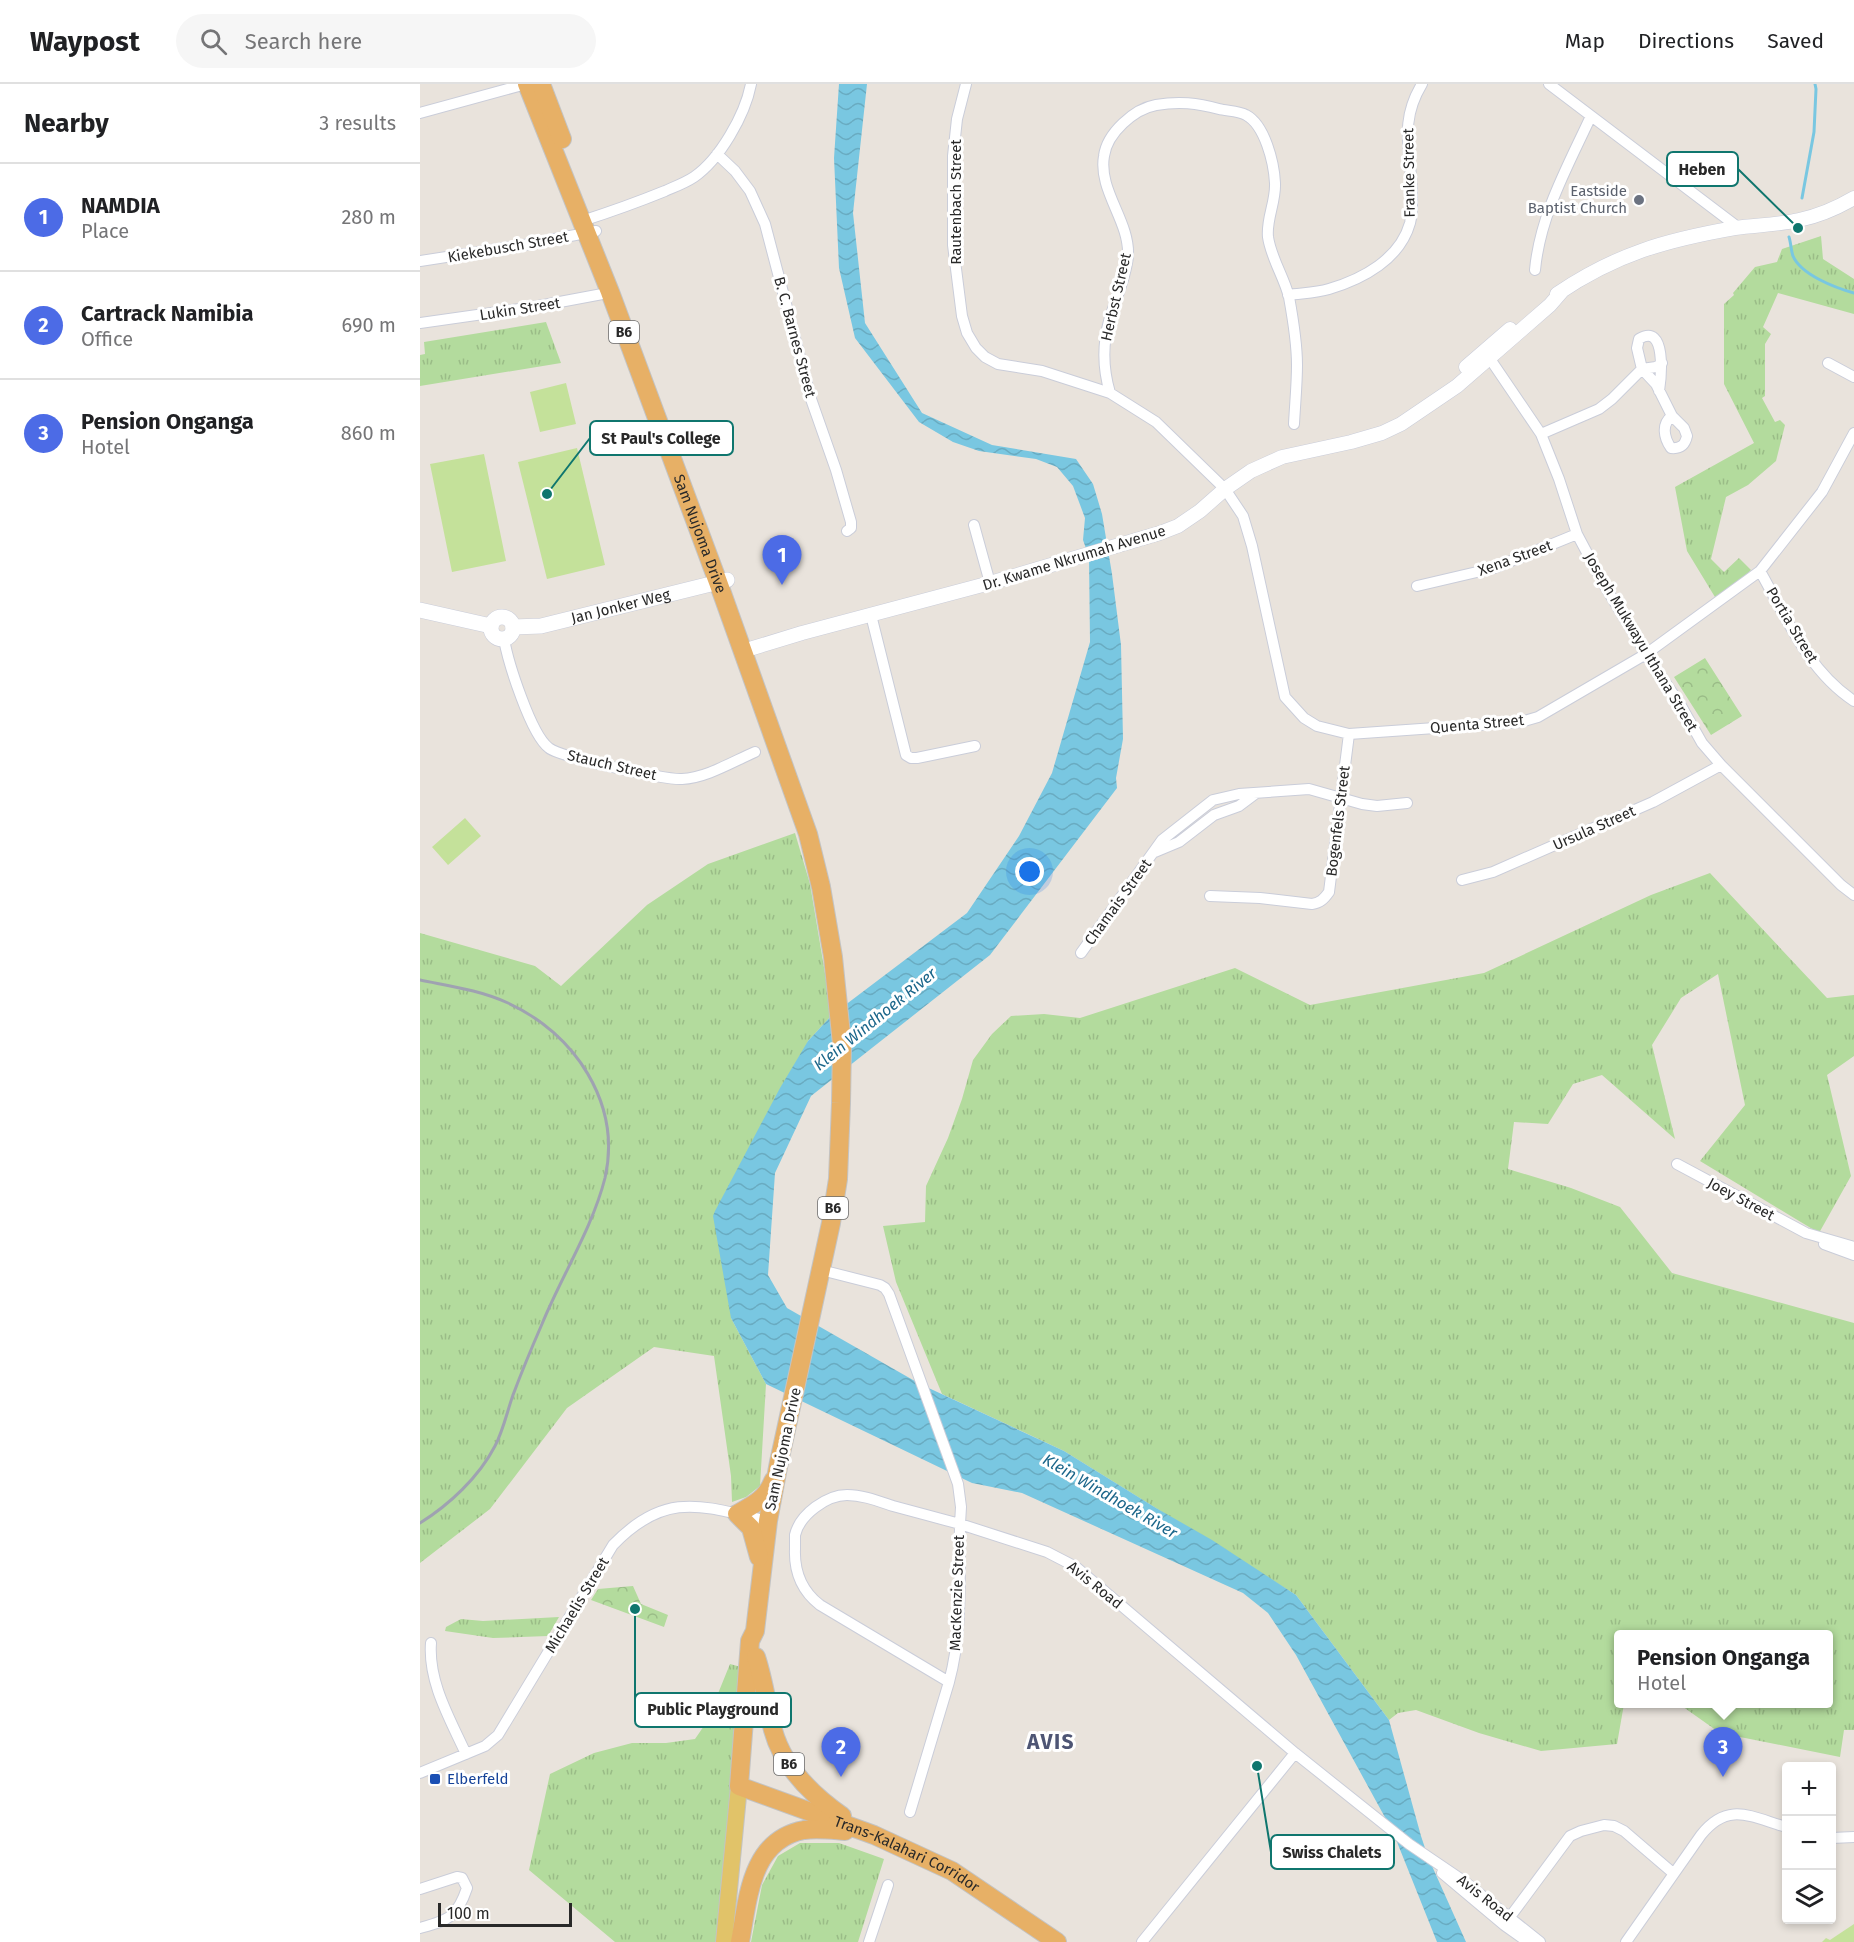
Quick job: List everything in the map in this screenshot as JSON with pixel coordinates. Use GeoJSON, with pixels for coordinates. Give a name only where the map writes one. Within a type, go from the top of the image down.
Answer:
{"type":"FeatureCollection","features":[{"type":"Feature","properties":{"kind":"highway","name":"Sam Nujoma Drive"},"geometry":{"type":"LineString","coordinates":[[526,84],[589,226]]}},
{"type":"Feature","properties":{"kind":"highway","name":"Sam Nujoma Drive"},"geometry":{"type":"LineString","coordinates":[[541,84],[589,226],[748,650],[800,779],[816,831],[830,891],[834,928],[833,957],[842,1044],[837,1179],[831,1223],[768,1521],[754,1630],[750,1641],[743,1786]]}},
{"type":"Feature","properties":{"kind":"highway"},"geometry":{"type":"LineString","coordinates":[[761,1570],[754,1534],[737,1514],[765,1496],[772,1485],[779,1462]]}},
{"type":"Feature","properties":{"kind":"highway","name":"B6"},"geometry":{"type":"LineString","coordinates":[[743,1786],[756,1657],[757,1640],[754,1630]]}},
{"type":"Feature","properties":{"kind":"highway","name":"B6"},"geometry":{"type":"LineString","coordinates":[[756,1657],[774,1733],[791,1768],[824,1804],[874,1835]]}},
{"type":"Feature","properties":{"kind":"highway","name":"Trans-Kalahari Corridor"},"geometry":{"type":"LineString","coordinates":[[743,1786],[874,1835],[952,1871],[1057,1942]]}},
{"type":"Feature","properties":{"kind":"highway"},"geometry":{"type":"LineString","coordinates":[[740,1942],[752,1880],[757,1866],[776,1843],[796,1833],[818,1829],[874,1835]]}},
{"type":"Feature","properties":{"kind":"main road","name":"Jan Jonker Weg"},"geometry":{"type":"LineString","coordinates":[[509,633],[722,581]]}},
{"type":"Feature","properties":{"kind":"main road"},"geometry":{"type":"LineString","coordinates":[[420,610],[491,626],[494,636],[509,633]]}},
{"type":"Feature","properties":{"kind":"main road","name":"Sam Nujoma Drive"},"geometry":{"type":"LineString","coordinates":[[724,1942],[743,1786]]}},
{"type":"Feature","properties":{"kind":"main road","name":"Sam Nujoma Drive"},"geometry":{"type":"LineString","coordinates":[[734,1942],[743,1786]]}},
{"type":"Feature","properties":{"kind":"street"},"geometry":{"type":"LineString","coordinates":[[420,113],[526,84]]}},
{"type":"Feature","properties":{"kind":"street","name":"Kiekebusch Street"},"geometry":{"type":"LineString","coordinates":[[420,261],[524,245],[589,226],[632,204],[682,183],[701,171],[717,154],[741,114],[751,84]]}},
{"type":"Feature","properties":{"kind":"street","name":"Rautenbach Street"},"geometry":{"type":"LineString","coordinates":[[966,84],[957,119],[953,156],[953,245],[962,316],[967,333],[976,348],[985,357],[998,363],[1042,371],[1110,393],[1156,422],[1225,489]]}},
{"type":"Feature","properties":{"kind":"street","name":"Franke Street"},"geometry":{"type":"LineString","coordinates":[[1288,295],[1327,290],[1356,280],[1390,256],[1406,235],[1411,220],[1408,115],[1422,84]]}},
{"type":"Feature","properties":{"kind":"street"},"geometry":{"type":"LineString","coordinates":[[1550,84],[1739,228]]}},
{"type":"Feature","properties":{"kind":"street","name":"Herbst Street"},"geometry":{"type":"LineString","coordinates":[[1110,393],[1103,361],[1105,339],[1120,292],[1128,250],[1126,236],[1102,168],[1104,154],[1107,143],[1113,135],[1150,106],[1186,102],[1246,115],[1263,133],[1271,155],[1275,184],[1268,237],[1288,295],[1296,339],[1294,424]]}},
{"type":"Feature","properties":{"kind":"street"},"geometry":{"type":"LineString","coordinates":[[1535,270],[1537,252],[1550,207],[1591,116]]}},
{"type":"Feature","properties":{"kind":"street","name":"B. C. Barnes Street"},"geometry":{"type":"LineString","coordinates":[[717,154],[750,190],[765,224],[811,399],[836,470],[851,522],[847,531]]}},
{"type":"Feature","properties":{"kind":"street","name":"Dr. Kwame Nkrumah Avenue"},"geometry":{"type":"LineString","coordinates":[[748,650],[801,633],[1133,542],[1178,526],[1251,471],[1282,457],[1382,433],[1419,412],[1487,354],[1526,316],[1606,264],[1681,238],[1799,220],[1834,209],[1854,198]]}},
{"type":"Feature","properties":{"kind":"street","name":"Lukin Street"},"geometry":{"type":"LineString","coordinates":[[420,323],[523,309],[614,291]]}},
{"type":"Feature","properties":{"kind":"street"},"geometry":{"type":"LineString","coordinates":[[1659,391],[1662,363],[1660,351],[1655,340],[1650,336],[1645,336],[1639,339],[1637,348],[1642,369],[1653,380],[1672,416]]}},
{"type":"Feature","properties":{"kind":"street","name":"Joseph Mukwayu Ithana Street"},"geometry":{"type":"LineString","coordinates":[[1487,354],[1541,434],[1577,534],[1603,583],[1646,654],[1680,704],[1702,743],[1721,765],[1841,885],[1854,895]]}},
{"type":"Feature","properties":{"kind":"street"},"geometry":{"type":"LineString","coordinates":[[1541,434],[1599,409],[1642,369],[1656,367],[1662,363]]}},
{"type":"Feature","properties":{"kind":"street"},"geometry":{"type":"LineString","coordinates":[[1828,363],[1854,377]]}},
{"type":"Feature","properties":{"kind":"street","name":"Quenta Street"},"geometry":{"type":"LineString","coordinates":[[1225,489],[1243,516],[1252,546],[1285,697],[1311,722],[1324,728],[1349,734],[1521,722],[1538,717],[1646,654],[1760,571],[1822,492],[1854,433]]}},
{"type":"Feature","properties":{"kind":"street"},"geometry":{"type":"LineString","coordinates":[[974,525],[990,583]]}},
{"type":"Feature","properties":{"kind":"street","name":"Xena Street"},"geometry":{"type":"LineString","coordinates":[[1417,586],[1494,568],[1577,534]]}},
{"type":"Feature","properties":{"kind":"street","name":"Portia Street"},"geometry":{"type":"LineString","coordinates":[[1760,571],[1810,658],[1828,680],[1854,701]]}},
{"type":"Feature","properties":{"kind":"street"},"geometry":{"type":"LineString","coordinates":[[871,615],[906,755],[917,758],[975,746]]}},
{"type":"Feature","properties":{"kind":"street","name":"Stauch Street"},"geometry":{"type":"LineString","coordinates":[[509,633],[507,654],[525,705],[541,740],[549,749],[568,756],[681,779],[706,773],[754,752]]}},
{"type":"Feature","properties":{"kind":"street","name":"Bogenfels Street"},"geometry":{"type":"LineString","coordinates":[[1210,896],[1260,898],[1312,904],[1319,903],[1329,892],[1349,734]]}},
{"type":"Feature","properties":{"kind":"street","name":"Ursula Street"},"geometry":{"type":"LineString","coordinates":[[1462,880],[1493,872],[1653,802],[1721,765]]}},
{"type":"Feature","properties":{"kind":"street","name":"Chamais Street"},"geometry":{"type":"LineString","coordinates":[[1081,953],[1162,840],[1213,800],[1230,795],[1309,789],[1362,804],[1377,806],[1407,803]]}},
{"type":"Feature","properties":{"kind":"street","name":"Chamais Street"},"geometry":{"type":"LineString","coordinates":[[1155,852],[1186,838],[1214,815],[1239,806],[1255,794]]}},
{"type":"Feature","properties":{"kind":"street"},"geometry":{"type":"LineString","coordinates":[[1178,827],[1181,837],[1186,838]]}},
{"type":"Feature","properties":{"kind":"street","name":"Joey Street"},"geometry":{"type":"LineString","coordinates":[[1677,1164],[1814,1239],[1854,1255]]}},
{"type":"Feature","properties":{"kind":"street","name":"Joey Street"},"geometry":{"type":"LineString","coordinates":[[1806,1233],[1854,1247]]}},
{"type":"Feature","properties":{"kind":"street"},"geometry":{"type":"LineString","coordinates":[[821,1270],[880,1285],[889,1294],[958,1484],[961,1506],[960,1524]]}},
{"type":"Feature","properties":{"kind":"street","name":"MacKenzie Street"},"geometry":{"type":"LineString","coordinates":[[910,1812],[949,1682],[955,1662],[958,1632],[960,1524],[866,1497],[846,1495],[828,1499],[802,1520],[795,1534],[795,1556],[800,1582],[808,1596],[949,1682]]}},
{"type":"Feature","properties":{"kind":"street","name":"Michaelis Street"},"geometry":{"type":"LineString","coordinates":[[420,1773],[486,1746],[501,1731],[613,1545],[624,1533],[645,1518],[664,1509],[685,1506],[708,1508],[768,1521]]}},
{"type":"Feature","properties":{"kind":"street","name":"Avis Road"},"geometry":{"type":"LineString","coordinates":[[960,1524],[1047,1552],[1076,1567],[1295,1753],[1393,1832],[1428,1857],[1434,1866],[1507,1921],[1540,1942]]}},
{"type":"Feature","properties":{"kind":"street"},"geometry":{"type":"LineString","coordinates":[[431,1642],[430,1659],[435,1683],[466,1754]]}},
{"type":"Feature","properties":{"kind":"street"},"geometry":{"type":"LineString","coordinates":[[1142,1942],[1295,1753]]}},
{"type":"Feature","properties":{"kind":"street"},"geometry":{"type":"LineString","coordinates":[[1626,1942],[1673,1873],[1707,1828],[1721,1816],[1741,1814],[1782,1826]]}},
{"type":"Feature","properties":{"kind":"street"},"geometry":{"type":"LineString","coordinates":[[1507,1921],[1564,1841],[1573,1834],[1594,1827],[1614,1826],[1624,1830],[1673,1873]]}},
{"type":"Feature","properties":{"kind":"street"},"geometry":{"type":"LineString","coordinates":[[1836,1838],[1854,1837]]}},
{"type":"Feature","properties":{"kind":"street"},"geometry":{"type":"LineString","coordinates":[[420,1889],[457,1877],[462,1878],[467,1888],[464,1899],[451,1918],[420,1928]]}},
{"type":"Feature","properties":{"kind":"street"},"geometry":{"type":"LineString","coordinates":[[868,1942],[888,1885]]}},
{"type":"Feature","properties":{"kind":"street","name":"Avis Road"},"geometry":{"type":"LineString","coordinates":[[1507,1921],[1528,1942]]}},
{"type":"Feature","properties":{"kind":"green space"},"geometry":{"type":"Polygon","coordinates":[[[1821,236],[1823,259],[1854,279],[1854,314],[1778,293],[1763,327],[1771,334],[1765,344],[1765,396],[1762,398],[1775,422],[1780,420],[1785,425],[1776,461],[1748,485],[1726,497],[1711,559],[1724,572],[1739,558],[1751,570],[1718,602],[1687,551],[1675,487],[1754,443],[1724,384],[1724,304],[1734,295],[1733,293],[1755,267],[1777,262],[1782,249],[1821,236]]]}},
{"type":"Feature","properties":{"kind":"green space"},"geometry":{"type":"Polygon","coordinates":[[[546,322],[561,363],[420,386],[420,355],[425,354],[424,342],[546,322]]]}},
{"type":"Feature","properties":{"kind":"green space"},"geometry":{"type":"Polygon","coordinates":[[[566,383],[576,424],[540,432],[530,392],[566,383]]]}},
{"type":"Feature","properties":{"kind":"green space"},"geometry":{"type":"Polygon","coordinates":[[[577,448],[605,565],[547,579],[518,462],[577,448]]]}},
{"type":"Feature","properties":{"kind":"green space"},"geometry":{"type":"Polygon","coordinates":[[[484,454],[506,561],[452,572],[430,464],[484,454]]]}},
{"type":"Feature","properties":{"kind":"green space"},"geometry":{"type":"Polygon","coordinates":[[[1705,658],[1742,716],[1711,735],[1674,677],[1705,658]]]}},
{"type":"Feature","properties":{"kind":"green space"},"geometry":{"type":"Polygon","coordinates":[[[465,818],[481,836],[448,865],[432,847],[465,818]]]}},
{"type":"Feature","properties":{"kind":"green space"},"geometry":{"type":"Polygon","coordinates":[[[795,833],[810,884],[832,1015],[808,1041],[731,1318],[766,1384],[760,1486],[746,1497],[732,1502],[731,1476],[714,1356],[654,1347],[567,1408],[490,1509],[420,1563],[420,933],[535,966],[561,986],[647,905],[708,864],[795,833]]]}},
{"type":"Feature","properties":{"kind":"green space"},"geometry":{"type":"Polygon","coordinates":[[[1710,873],[1827,998],[1854,995],[1854,1056],[1827,1075],[1851,1176],[1819,1233],[1700,1161],[1745,1105],[1718,974],[1681,998],[1652,1045],[1675,1139],[1602,1075],[1573,1084],[1548,1124],[1514,1122],[1508,1169],[1571,1188],[1620,1207],[1672,1273],[1854,1323],[1854,1730],[1844,1730],[1840,1757],[1720,1733],[1685,1708],[1833,1708],[1833,1630],[1614,1630],[1614,1708],[1623,1708],[1617,1744],[1541,1751],[1479,1733],[1416,1710],[1398,1713],[1389,1720],[1296,1595],[1064,1451],[942,1394],[896,1282],[883,1226],[925,1222],[926,1186],[948,1138],[973,1060],[992,1034],[1011,1016],[1044,1014],[1080,1018],[1235,968],[1310,1005],[1484,973],[1651,895],[1710,873]]]}},
{"type":"Feature","properties":{"kind":"green space"},"geometry":{"type":"Polygon","coordinates":[[[633,1586],[641,1604],[668,1615],[664,1627],[591,1600],[598,1589],[633,1586]]]}},
{"type":"Feature","properties":{"kind":"green space"},"geometry":{"type":"Polygon","coordinates":[[[559,1617],[548,1636],[493,1638],[445,1631],[446,1627],[461,1619],[483,1621],[559,1617]]]}},
{"type":"Feature","properties":{"kind":"green space"},"geometry":{"type":"Polygon","coordinates":[[[730,1664],[741,1667],[718,1942],[615,1942],[529,1870],[550,1774],[594,1753],[632,1743],[666,1743],[695,1739],[706,1723],[730,1664]]]}},
{"type":"Feature","properties":{"kind":"green space"},"geometry":{"type":"Polygon","coordinates":[[[800,1843],[839,1843],[884,1859],[858,1942],[751,1942],[762,1885],[778,1856],[800,1843]]]}},
{"type":"Feature","properties":{"kind":"green space"},"geometry":{"type":"Polygon","coordinates":[[[1854,1924],[1854,1942],[1822,1942],[1826,1938],[1830,1940],[1854,1924]]]}},
{"type":"Feature","properties":{"kind":"water","name":"Klein Windhoek River"},"geometry":{"type":"Polygon","coordinates":[[[839,84],[867,84],[853,213],[865,323],[922,413],[992,445],[1076,459],[1093,484],[1102,514],[1121,645],[1123,739],[1116,778],[1117,788],[990,955],[811,1096],[775,1173],[768,1275],[787,1308],[920,1384],[1064,1451],[1212,1540],[1296,1595],[1389,1720],[1428,1857],[1466,1942],[1437,1942],[1393,1832],[1296,1655],[1268,1613],[1243,1593],[1022,1493],[972,1483],[766,1384],[731,1318],[713,1216],[780,1088],[808,1041],[832,1015],[967,913],[1019,836],[1052,773],[1090,642],[1089,557],[1083,540],[1085,518],[1073,486],[1057,467],[1036,459],[979,451],[953,442],[919,422],[855,338],[839,268],[834,158],[839,84]]]}},
{"type":"Feature","properties":{"kind":"waterway"},"geometry":{"type":"LineString","coordinates":[[1802,198],[1814,132],[1815,84]]}},
{"type":"Feature","properties":{"kind":"waterway"},"geometry":{"type":"LineString","coordinates":[[1789,237],[1793,256],[1803,269],[1829,284],[1854,293]]}},
{"type":"Feature","properties":{"kind":"railway"},"geometry":{"type":"LineString","coordinates":[[420,980],[487,995],[508,1003],[532,1016],[553,1032],[588,1074],[599,1098],[606,1123],[608,1150],[605,1178],[599,1197],[535,1341],[495,1446],[472,1479],[442,1508],[420,1523]]}},
{"type":"Feature","properties":{"kind":"place","name":"Eastside Baptist Church"},"geometry":{"type":"Point","coordinates":[1639,200]}},
{"type":"Feature","properties":{"kind":"place","name":"Heben"},"geometry":{"type":"Point","coordinates":[1798,228]}},
{"type":"Feature","properties":{"kind":"place","name":"St Paul's College"},"geometry":{"type":"Point","coordinates":[547,494]}},
{"type":"Feature","properties":{"kind":"place","name":"NAMDIA"},"geometry":{"type":"Point","coordinates":[782,585]}},
{"type":"Feature","properties":{"kind":"place","name":"Public Playground"},"geometry":{"type":"Point","coordinates":[635,1609]}},
{"type":"Feature","properties":{"kind":"place","name":"Swiss Chalets"},"geometry":{"type":"Point","coordinates":[1257,1766]}},
{"type":"Feature","properties":{"kind":"place","name":"Cartrack Namibia"},"geometry":{"type":"Point","coordinates":[841,1777]}},
{"type":"Feature","properties":{"kind":"place","name":"Pension Onganga"},"geometry":{"type":"Point","coordinates":[1723,1777]}},
{"type":"Feature","properties":{"kind":"place","name":"Elberfeld"},"geometry":{"type":"Point","coordinates":[435,1779]}},
{"type":"Feature","properties":{"kind":"district","name":"AVIS"},"geometry":{"type":"Point","coordinates":[1051,1742]}}]}
